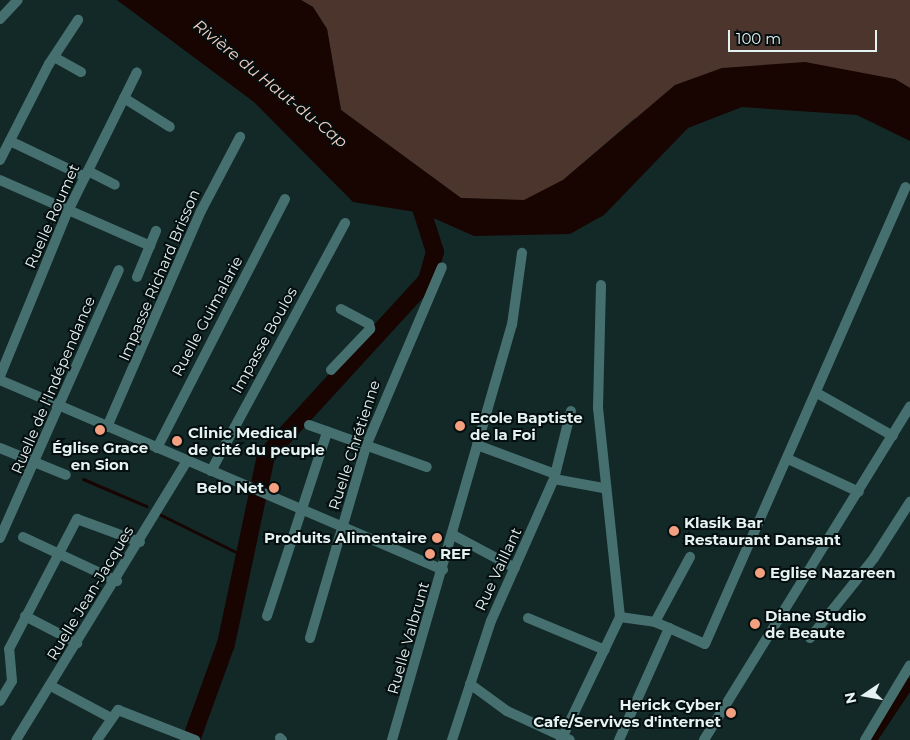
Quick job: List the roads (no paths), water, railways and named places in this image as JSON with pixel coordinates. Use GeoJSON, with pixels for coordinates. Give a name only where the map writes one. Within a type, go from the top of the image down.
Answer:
{"type":"FeatureCollection","features":[{"type":"Feature","properties":{"kind":"street"},"geometry":{"type":"LineString","coordinates":[[0,19],[18,0]]}},
{"type":"Feature","properties":{"kind":"street"},"geometry":{"type":"LineString","coordinates":[[0,160],[54,56],[78,20]]}},
{"type":"Feature","properties":{"kind":"street"},"geometry":{"type":"LineString","coordinates":[[54,56],[81,72]]}},
{"type":"Feature","properties":{"kind":"street","name":"Ruelle Roumet"},"geometry":{"type":"LineString","coordinates":[[0,376],[67,213],[137,72]]}},
{"type":"Feature","properties":{"kind":"street"},"geometry":{"type":"LineString","coordinates":[[124,98],[170,127]]}},
{"type":"Feature","properties":{"kind":"street","name":"Impasse Richard Brisson"},"geometry":{"type":"LineString","coordinates":[[106,426],[201,211],[240,137]]}},
{"type":"Feature","properties":{"kind":"street"},"geometry":{"type":"LineString","coordinates":[[10,141],[115,185]]}},
{"type":"Feature","properties":{"kind":"street"},"geometry":{"type":"LineString","coordinates":[[0,180],[67,213],[150,246]]}},
{"type":"Feature","properties":{"kind":"street"},"geometry":{"type":"LineString","coordinates":[[620,617],[655,622],[705,644],[817,394],[906,187]]}},
{"type":"Feature","properties":{"kind":"street","name":"Ruelle Guimalarie"},"geometry":{"type":"LineString","coordinates":[[157,448],[285,199]]}},
{"type":"Feature","properties":{"kind":"street","name":"Impasse Boulos"},"geometry":{"type":"LineString","coordinates":[[210,471],[345,223]]}},
{"type":"Feature","properties":{"kind":"street"},"geometry":{"type":"LineString","coordinates":[[137,277],[156,231]]}},
{"type":"Feature","properties":{"kind":"street","name":"Ruelle Valbrunt"},"geometry":{"type":"LineString","coordinates":[[392,740],[443,570],[512,325],[522,253]]}},
{"type":"Feature","properties":{"kind":"street","name":"Ruelle Chrétienne"},"geometry":{"type":"LineString","coordinates":[[310,638],[366,446],[442,267]]}},
{"type":"Feature","properties":{"kind":"street","name":"Ruelle de l'Indépendance"},"geometry":{"type":"LineString","coordinates":[[0,538],[36,465],[58,406],[120,270]]}},
{"type":"Feature","properties":{"kind":"street"},"geometry":{"type":"LineString","coordinates":[[470,684],[507,711],[565,739],[620,617],[603,488],[598,408],[602,286]]}},
{"type":"Feature","properties":{"kind":"street"},"geometry":{"type":"LineString","coordinates":[[331,370],[370,326],[341,309]]}},
{"type":"Feature","properties":{"kind":"street"},"geometry":{"type":"LineString","coordinates":[[0,380],[268,498],[299,509],[443,570]]}},
{"type":"Feature","properties":{"kind":"street"},"geometry":{"type":"LineString","coordinates":[[817,394],[893,436]]}},
{"type":"Feature","properties":{"kind":"street"},"geometry":{"type":"LineString","coordinates":[[705,740],[782,618],[910,407]]}},
{"type":"Feature","properties":{"kind":"street","name":"Rue Vaillant"},"geometry":{"type":"LineString","coordinates":[[452,740],[491,621],[516,568],[554,476],[571,411]]}},
{"type":"Feature","properties":{"kind":"street"},"geometry":{"type":"LineString","coordinates":[[310,425],[428,467]]}},
{"type":"Feature","properties":{"kind":"street"},"geometry":{"type":"LineString","coordinates":[[267,616],[299,509],[327,432]]}},
{"type":"Feature","properties":{"kind":"street"},"geometry":{"type":"LineString","coordinates":[[477,445],[554,476],[603,488]]}},
{"type":"Feature","properties":{"kind":"street"},"geometry":{"type":"LineString","coordinates":[[0,448],[36,465],[66,475]]}},
{"type":"Feature","properties":{"kind":"street"},"geometry":{"type":"LineString","coordinates":[[788,459],[859,492]]}},
{"type":"Feature","properties":{"kind":"street","name":"Ruelle Jean-Jacques"},"geometry":{"type":"LineString","coordinates":[[16,740],[117,580],[187,461]]}},
{"type":"Feature","properties":{"kind":"street"},"geometry":{"type":"LineString","coordinates":[[810,638],[874,558],[910,502]]}},
{"type":"Feature","properties":{"kind":"street"},"geometry":{"type":"LineString","coordinates":[[0,701],[12,681],[9,649],[77,519],[140,542]]}},
{"type":"Feature","properties":{"kind":"street"},"geometry":{"type":"LineString","coordinates":[[453,535],[516,568]]}},
{"type":"Feature","properties":{"kind":"street"},"geometry":{"type":"LineString","coordinates":[[23,537],[117,580]]}},
{"type":"Feature","properties":{"kind":"street"},"geometry":{"type":"LineString","coordinates":[[655,622],[690,557]]}},
{"type":"Feature","properties":{"kind":"street"},"geometry":{"type":"LineString","coordinates":[[25,616],[77,644]]}},
{"type":"Feature","properties":{"kind":"street"},"geometry":{"type":"LineString","coordinates":[[528,618],[605,650]]}},
{"type":"Feature","properties":{"kind":"street"},"geometry":{"type":"LineString","coordinates":[[619,740],[669,628]]}},
{"type":"Feature","properties":{"kind":"street"},"geometry":{"type":"LineString","coordinates":[[865,740],[910,665]]}},
{"type":"Feature","properties":{"kind":"street"},"geometry":{"type":"LineString","coordinates":[[51,686],[111,718]]}},
{"type":"Feature","properties":{"kind":"street"},"geometry":{"type":"LineString","coordinates":[[97,740],[111,718],[122,710],[170,736],[192,739]]}},
{"type":"Feature","properties":{"kind":"water","name":"Rivière du Haut-du-Cap"},"geometry":{"type":"Polygon","coordinates":[[[117,0],[301,0],[313,7],[327,29],[341,110],[461,198],[524,200],[563,180],[675,85],[722,68],[805,62],[895,79],[910,88],[910,141],[857,115],[742,107],[688,128],[604,215],[570,234],[474,236],[422,213],[353,202],[254,102],[117,0]]]}},
{"type":"Feature","properties":{"kind":"waterway"},"geometry":{"type":"LineString","coordinates":[[191,740],[226,644],[266,456],[427,280],[435,252],[416,192]]}},
{"type":"Feature","properties":{"kind":"waterway"},"geometry":{"type":"LineString","coordinates":[[83,479],[146,506]]}},
{"type":"Feature","properties":{"kind":"waterway"},"geometry":{"type":"LineString","coordinates":[[159,514],[246,557]]}},
{"type":"Feature","properties":{"kind":"waterway"},"geometry":{"type":"LineString","coordinates":[[872,740],[910,683]]}},
{"type":"Feature","properties":{"kind":"place","name":"Ecole Baptiste de la Foi"},"geometry":{"type":"Point","coordinates":[460,426]}},
{"type":"Feature","properties":{"kind":"place","name":"Église Grace en Sion"},"geometry":{"type":"Point","coordinates":[100,430]}},
{"type":"Feature","properties":{"kind":"place","name":"Clinic Medical de cité du peuple"},"geometry":{"type":"Point","coordinates":[177,441]}},
{"type":"Feature","properties":{"kind":"place","name":"Belo Net"},"geometry":{"type":"Point","coordinates":[274,488]}},
{"type":"Feature","properties":{"kind":"place","name":"Klasik Bar Restaurant Dansant"},"geometry":{"type":"Point","coordinates":[674,531]}},
{"type":"Feature","properties":{"kind":"place","name":"Produits Alimentaire"},"geometry":{"type":"Point","coordinates":[437,538]}},
{"type":"Feature","properties":{"kind":"place","name":"REF"},"geometry":{"type":"Point","coordinates":[430,554]}},
{"type":"Feature","properties":{"kind":"place","name":"Eglise Nazareen"},"geometry":{"type":"Point","coordinates":[760,573]}},
{"type":"Feature","properties":{"kind":"place","name":"Diane Studio de Beaute"},"geometry":{"type":"Point","coordinates":[755,624]}},
{"type":"Feature","properties":{"kind":"place","name":"Herick Cyber Cafe/Servives d'internet"},"geometry":{"type":"Point","coordinates":[731,713]}}]}
